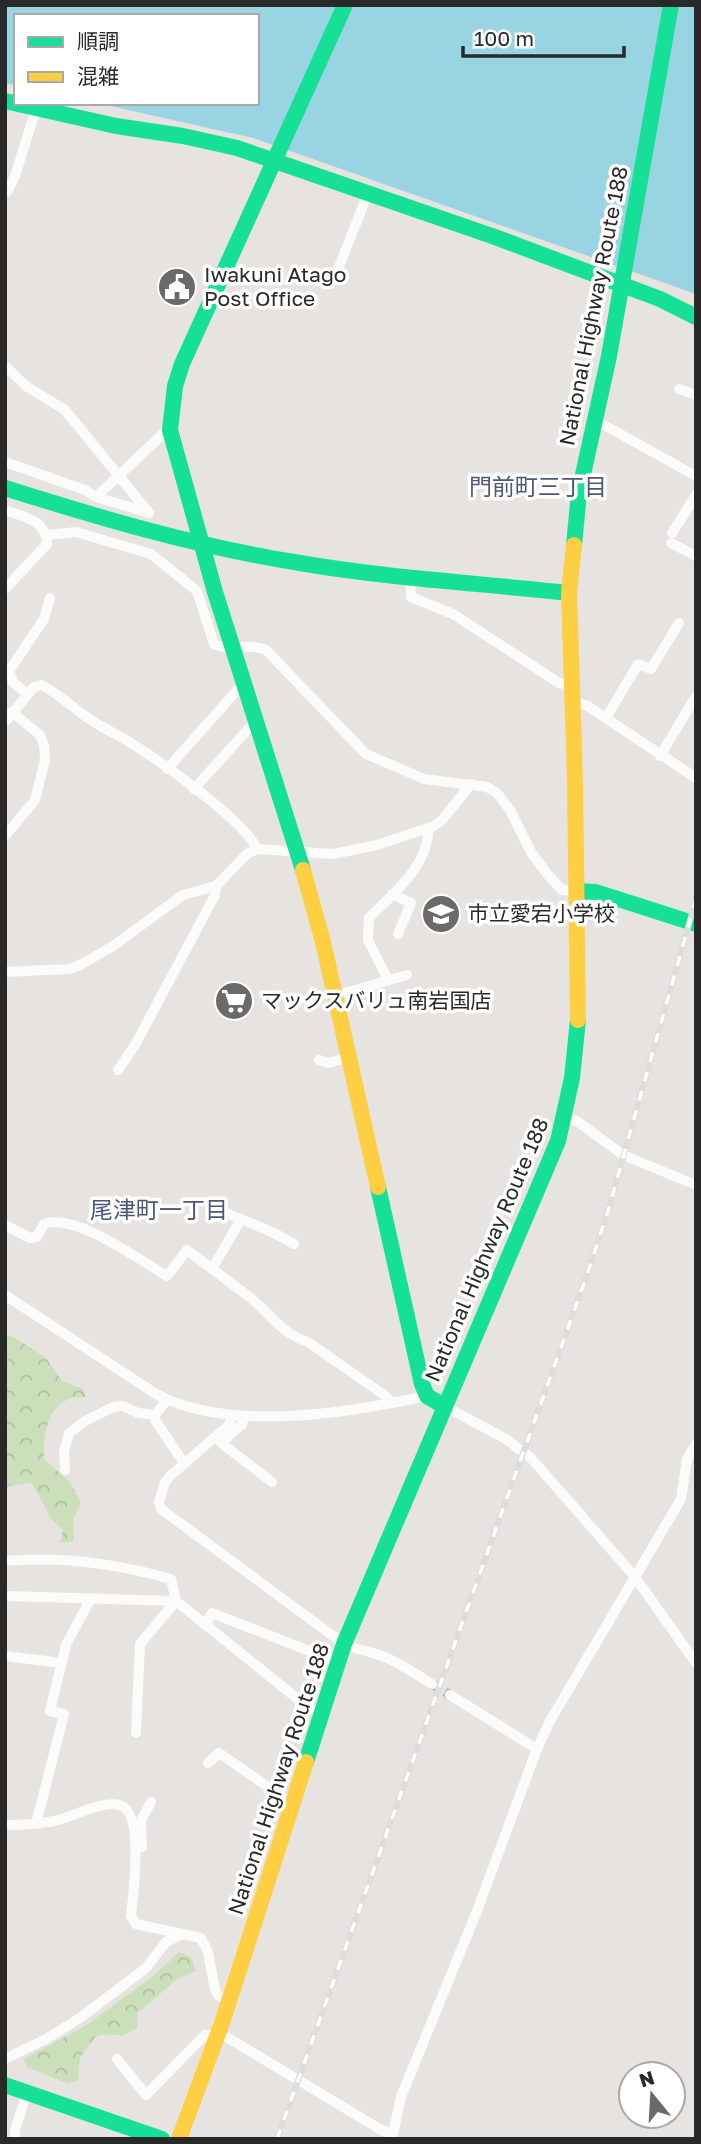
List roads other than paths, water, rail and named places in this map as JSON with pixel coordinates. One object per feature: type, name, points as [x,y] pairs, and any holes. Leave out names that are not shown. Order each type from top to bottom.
[{"type":"main road","points":[[345,5],[182,364],[175,386],[170,430],[215,592],[298,852],[323,942],[347,1058],[427,1396],[444,1406]]},
{"type":"main road","name":"National Highway Route 188","points":[[179,2139],[229,2002],[344,1644],[565,1119],[578,1049],[577,794],[569,593],[579,493],[622,280],[671,5]]},
{"type":"main road","points":[[20,105],[116,126],[183,136],[277,158],[368,193],[622,280],[696,317]]},
{"type":"main road","points":[[5,488],[87,515],[260,556],[410,578],[569,593]]},
{"type":"main road","points":[[577,891],[596,892],[696,924]]},
{"type":"main road","points":[[5,2085],[162,2139]]},
{"type":"street","points":[[8,192],[36,109]]},
{"type":"street","points":[[337,272],[368,193]]},
{"type":"street","points":[[5,366],[26,386],[65,410],[149,513],[96,497],[85,490],[5,462]]},
{"type":"street","points":[[679,389],[696,395]]},
{"type":"street","points":[[595,420],[696,476]]},
{"type":"street","points":[[96,497],[170,430]]},
{"type":"street","points":[[696,495],[672,538],[696,556]]},
{"type":"street","points":[[5,510],[35,520],[47,535],[47,544],[42,552],[5,589]]},
{"type":"street","points":[[47,535],[76,533],[151,554],[197,591],[215,644],[222,648],[256,645],[266,650],[366,754],[424,779],[487,787],[497,793],[510,810],[531,852],[548,875],[562,890],[577,891]]},
{"type":"street","points":[[410,578],[411,597],[453,614],[559,683],[586,705],[696,778]]},
{"type":"street","points":[[27,694],[13,682],[9,671],[44,618],[50,598]]},
{"type":"street","points":[[606,718],[638,664],[651,669],[679,623]]},
{"type":"street","points":[[167,769],[245,684]]},
{"type":"street","points":[[5,722],[34,687],[41,685],[52,690],[93,722],[131,743],[194,789],[238,824],[253,840],[257,849]]},
{"type":"street","points":[[660,755],[696,696]]},
{"type":"street","points":[[5,835],[35,800],[46,760],[40,735],[12,712]]},
{"type":"street","points":[[194,789],[250,727],[258,724]]},
{"type":"street","points":[[5,972],[80,965],[113,946],[183,895],[216,886],[247,855],[257,849],[333,854],[356,851],[428,829],[442,820],[471,784]]},
{"type":"street","points":[[388,980],[368,940],[369,918],[418,865],[425,851],[428,829]]},
{"type":"street","points":[[118,1070],[135,1045],[215,895],[216,886]]},
{"type":"street","points":[[392,894],[411,903],[398,934]]},
{"type":"street","points":[[334,996],[407,975]]},
{"type":"street","points":[[319,1060],[328,1063],[347,1058]]},
{"type":"street","points":[[565,1119],[577,1121],[623,1155],[696,1185]]},
{"type":"street","points":[[219,1210],[294,1244]]},
{"type":"street","points":[[212,1269],[241,1219]]},
{"type":"street","points":[[5,1225],[30,1238],[37,1237],[44,1224],[50,1222],[87,1229],[167,1276],[187,1250],[252,1299],[262,1308],[264,1314],[295,1338],[308,1342],[387,1397],[391,1404]]},
{"type":"street","points":[[5,1295],[167,1400],[221,1415],[354,1410],[427,1396]]},
{"type":"street","points":[[167,1400],[155,1415],[155,1420],[184,1463]]},
{"type":"street","points":[[65,1470],[64,1452],[69,1433],[85,1421],[113,1407],[123,1406],[138,1413],[155,1415]]},
{"type":"street","points":[[444,1406],[506,1439],[531,1458],[635,1577],[696,1663]]},
{"type":"street","points":[[232,1416],[229,1425],[165,1482],[159,1502],[161,1509],[344,1644],[359,1651],[380,1655],[432,1684]]},
{"type":"street","points":[[244,1416],[242,1424],[221,1444],[272,1482]]},
{"type":"street","points":[[117,2059],[145,2095],[205,2035],[218,2034],[393,2136],[401,2097],[477,1911],[537,1749],[550,1721],[681,1499],[687,1459],[696,1444]]},
{"type":"street","points":[[5,1561],[78,1562],[137,1569],[171,1578],[176,1601]]},
{"type":"street","points":[[5,1596],[176,1601],[309,1708],[321,1713]]},
{"type":"street","points":[[36,1824],[64,1714],[50,1711],[66,1645],[91,1598]]},
{"type":"street","points":[[136,1733],[141,1644],[176,1601]]},
{"type":"street","points":[[205,1625],[212,1613],[338,1662]]},
{"type":"street","points":[[5,1656],[62,1663]]},
{"type":"street","points":[[450,1695],[537,1749]]},
{"type":"street","points":[[208,1763],[219,1753],[293,1804]]},
{"type":"street","points":[[137,1855],[142,1850],[141,1820],[151,1801]]},
{"type":"street","points":[[5,1825],[36,1824],[58,1820],[89,1809],[122,1806],[131,1823],[137,1855],[131,1916],[136,1924],[201,1938],[208,1952],[215,1990],[218,1996],[229,2002]]},
{"type":"street","points":[[5,2059],[46,2039],[80,2018],[146,1968],[166,1942],[182,1934]]},
{"type":"street","points":[[15,2139],[15,2130],[27,2092]]},
{"type":"water","points":[[5,5],[696,5],[696,294],[253,138],[106,105],[259,105],[259,14],[14,14],[14,85],[5,83]]},
{"type":"tunnel","points":[[432,1684],[450,1695]]},
{"type":"railway","points":[[277,2139],[587,1275],[608,1211],[696,899]]},
{"type":"place","name":"Iwakuni Atago Post Office","points":[[177,287]]},
{"type":"place","name":"市立愛宕小学校","points":[[441,914]]},
{"type":"place","name":"マックスバリュ南岩国店","points":[[234,1001]]},
{"type":"district","name":"門前町三丁目","points":[[538,487]]},
{"type":"district","name":"尾津町一丁目","points":[[159,1210]]}]
